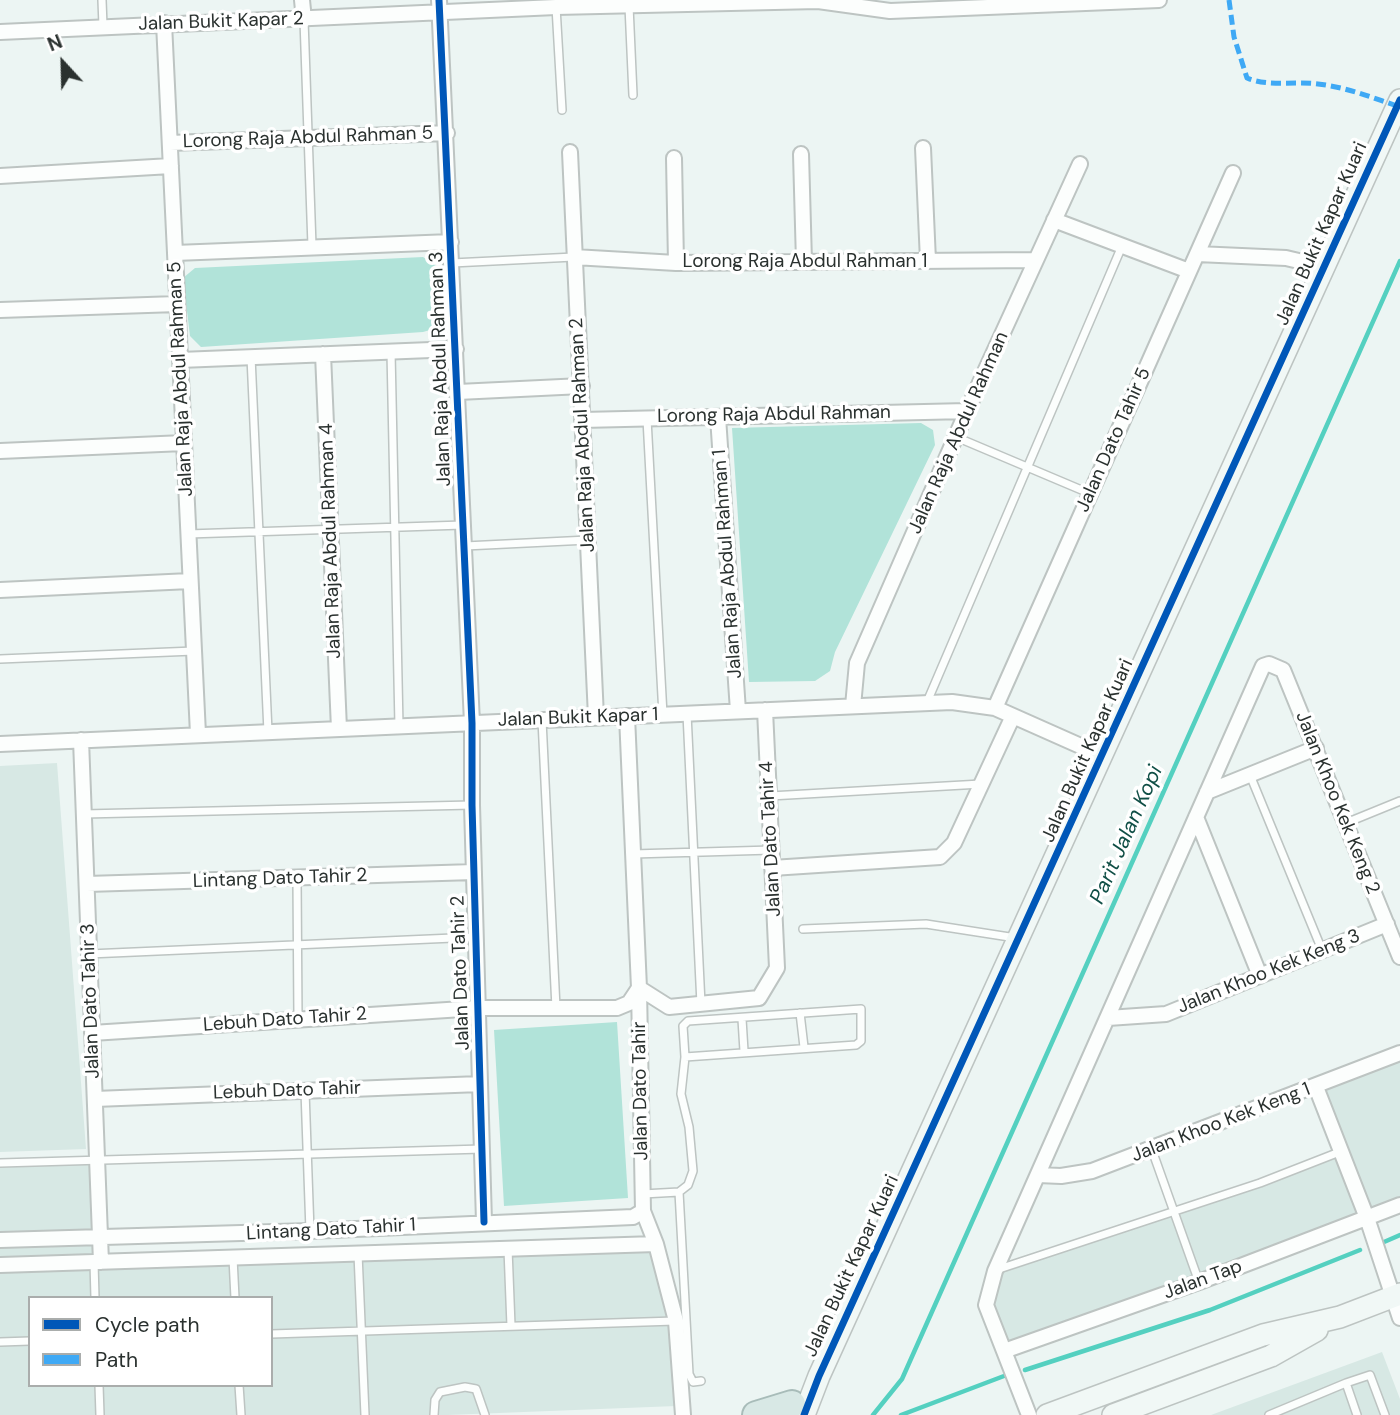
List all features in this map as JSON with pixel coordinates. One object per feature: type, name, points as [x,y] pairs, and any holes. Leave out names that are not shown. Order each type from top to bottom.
[{"type":"highway","points":[[756,1415],[793,1411]]},
{"type":"street","points":[[303,0],[304,20]]},
{"type":"street","name":"Jalan Bukit Kapar 2","points":[[0,32],[164,23],[304,20],[441,6],[556,7],[818,1],[890,12],[1159,0]]},
{"type":"street","name":"Jalan Raja Abdul Rahman 3","points":[[441,6],[472,723]]},
{"type":"street","name":"Jalan Raja Abdul Rahman 5","points":[[164,23],[198,734]]},
{"type":"street","name":"Jalan Bukit Kapar Kuari","points":[[793,1411],[819,1376],[1400,100]]},
{"type":"street","name":"Lorong Raja Abdul Rahman 5","points":[[170,143],[447,133]]},
{"type":"street","points":[[923,148],[928,261]]},
{"type":"street","name":"Jalan Raja Abdul Rahman 2","points":[[570,152],[596,718]]},
{"type":"street","points":[[802,154],[804,262]]},
{"type":"street","points":[[674,158],[676,263]]},
{"type":"street","name":"Jalan Raja Abdul Rahman","points":[[853,706],[858,663],[967,411],[1080,164]]},
{"type":"street","points":[[0,176],[171,166]]},
{"type":"street","name":"Jalan Dato Tahir 5","points":[[995,708],[1233,173]]},
{"type":"street","points":[[1054,220],[1189,271]]},
{"type":"street","points":[[175,253],[452,242]]},
{"type":"street","points":[[1197,254],[1286,258],[1324,267]]},
{"type":"street","name":"Lorong Raja Abdul Rahman 1","points":[[574,257],[676,263],[1036,260]]},
{"type":"street","points":[[0,310],[177,304]]},
{"type":"street","points":[[180,360],[456,349]]},
{"type":"street","name":"Jalan Raja Abdul Rahman 4","points":[[323,354],[339,729]]},
{"type":"street","points":[[458,392],[582,386]]},
{"type":"street","name":"Lorong Raja Abdul Rahman","points":[[582,420],[967,411]]},
{"type":"street","name":"Jalan Raja Abdul Rahman 1","points":[[718,417],[738,711]]},
{"type":"street","points":[[0,451],[184,443]]},
{"type":"street","points":[[0,590],[190,581]]},
{"type":"street","name":"Jalan Khoo Kek Keng 2","points":[[1208,792],[1263,666],[1269,664],[1283,670],[1400,957]]},
{"type":"street","name":"Jalan Bukit Kapar 1","points":[[0,744],[952,702],[995,708],[1103,756]]},
{"type":"street","name":"Jalan Dato Tahir 4","points":[[701,1004],[760,998],[777,968],[765,710]]},
{"type":"street","name":"Jalan Dato Tahir","points":[[627,716],[639,988],[643,1194]]},
{"type":"street","points":[[772,868],[940,857],[954,843],[1013,716]]},
{"type":"street","name":"Jalan Dato Tahir 2","points":[[472,723],[484,1222]]},
{"type":"street","name":"Jalan Dato Tahir 3","points":[[82,740],[100,1239],[97,1262]]},
{"type":"street","points":[[1029,1415],[986,1305],[995,1271],[1208,792],[1316,748]]},
{"type":"street","points":[[1196,817],[1260,976]]},
{"type":"street","name":"Lintang Dato Tahir 2","points":[[87,884],[474,872]]},
{"type":"street","name":"Jalan Khoo Kek Keng 3","points":[[1108,1018],[1166,1014],[1387,924]]},
{"type":"street","points":[[639,988],[669,1007],[701,1004]]},
{"type":"street","name":"Lebuh Dato Tahir 2","points":[[92,1033],[478,1008],[617,1008],[629,1003],[639,988]]},
{"type":"street","name":"Jalan Khoo Kek Keng 1","points":[[1038,1175],[1061,1176],[1093,1171],[1400,1053]]},
{"type":"street","name":"Lebuh Dato Tahir","points":[[95,1099],[480,1084]]},
{"type":"street","points":[[1316,1087],[1372,1237],[1397,1295],[1400,1318]]},
{"type":"street","points":[[643,1194],[643,1211],[656,1244],[676,1321],[683,1415]]},
{"type":"street","name":"Jalan Tap","points":[[1004,1350],[1199,1282],[1400,1205]]},
{"type":"street","name":"Lintang Dato Tahir 1","points":[[0,1240],[100,1239],[633,1217],[643,1211]]},
{"type":"street","points":[[0,1265],[656,1244]]},
{"type":"street","points":[[1047,1415],[1263,1335],[1340,1317],[1397,1295]]},
{"type":"street","points":[[1113,1415],[1271,1356],[1340,1317]]},
{"type":"lane","points":[[102,0],[103,26]]},
{"type":"lane","points":[[629,6],[633,95]]},
{"type":"lane","points":[[556,7],[562,110]]},
{"type":"lane","points":[[304,20],[312,246]]},
{"type":"lane","points":[[926,703],[1122,246]]},
{"type":"lane","points":[[452,262],[574,257]]},
{"type":"lane","points":[[391,351],[399,726]]},
{"type":"lane","points":[[251,356],[268,732]]},
{"type":"lane","points":[[647,418],[663,715]]},
{"type":"lane","points":[[956,437],[1091,494]]},
{"type":"lane","points":[[188,534],[464,525]]},
{"type":"lane","points":[[465,546],[588,540]]},
{"type":"lane","points":[[0,659],[194,651]]},
{"type":"lane","points":[[687,713],[701,1004]]},
{"type":"lane","points":[[541,720],[555,1007]]},
{"type":"lane","points":[[1250,774],[1322,950]]},
{"type":"lane","points":[[769,796],[982,784]]},
{"type":"lane","points":[[1346,823],[1400,801]]},
{"type":"lane","points":[[84,814],[472,805]]},
{"type":"lane","points":[[633,854],[772,850]]},
{"type":"lane","points":[[297,879],[299,1019]]},
{"type":"lane","points":[[803,929],[926,924],[1020,939]]},
{"type":"lane","points":[[89,954],[476,937]]},
{"type":"lane","points":[[643,1194],[679,1192],[688,1185],[693,1171],[689,1127],[681,1094],[685,1057],[683,1026],[688,1021],[861,1009],[863,1015],[861,1041],[856,1045],[685,1057]]},
{"type":"lane","points":[[800,1013],[804,1047]]},
{"type":"lane","points":[[742,1019],[744,1051]]},
{"type":"lane","points":[[305,1090],[310,1231]]},
{"type":"lane","points":[[0,1163],[482,1149]]},
{"type":"lane","points":[[1152,1150],[1199,1282]]},
{"type":"lane","points":[[995,1271],[1174,1212],[1342,1151]]},
{"type":"lane","points":[[679,1192],[689,1374],[693,1382],[701,1381]]},
{"type":"lane","points":[[508,1249],[511,1326]]},
{"type":"lane","points":[[358,1254],[365,1415]]},
{"type":"lane","points":[[233,1258],[235,1296]]},
{"type":"lane","points":[[95,1296],[97,1262]]},
{"type":"lane","points":[[273,1334],[676,1321]]},
{"type":"lane","points":[[0,1342],[28,1341]]},
{"type":"lane","points":[[1269,1415],[1370,1375],[1385,1415]]},
{"type":"lane","points":[[1346,1383],[1357,1415]]},
{"type":"lane","points":[[99,1387],[100,1415]]},
{"type":"lane","points":[[239,1387],[241,1415]]},
{"type":"lane","points":[[433,1415],[435,1400],[440,1392],[465,1387],[476,1389],[485,1415]]},
{"type":"shaded area","points":[[57,763],[86,1149],[0,1152],[0,766]]},
{"type":"shaded area","points":[[1400,1059],[1400,1198],[1188,1280],[1008,1343],[991,1304],[1000,1273],[1257,1187],[1347,1152],[1323,1091]]},
{"type":"shaded area","points":[[90,1163],[97,1268],[652,1249],[672,1326],[676,1406],[448,1415],[0,1415],[0,1167]]},
{"type":"shaded area","points":[[1382,1352],[1400,1399],[1400,1415],[1211,1415]]},
{"type":"green space","points":[[423,257],[436,266],[437,328],[423,332],[201,347],[190,336],[183,278],[195,268]]},
{"type":"green space","points":[[921,423],[933,430],[935,445],[835,652],[830,671],[815,681],[749,682],[732,428]]},
{"type":"green space","points":[[617,1022],[628,1198],[504,1206],[494,1030]]},
{"type":"waterway","name":"Parit Jalan Kopi","points":[[873,1415],[902,1379],[1400,261]]},
{"type":"waterway","points":[[1384,1242],[1400,1235]]},
{"type":"waterway","points":[[1025,1370],[1210,1310],[1360,1250]]},
{"type":"waterway","points":[[901,1415],[1004,1376]]},
{"type":"marked path","points":[[1229,0],[1234,37],[1247,78],[1264,82],[1328,85],[1397,106]]},
{"type":"cycle path","points":[[439,0],[472,723],[484,1222]]},
{"type":"cycle path","points":[[804,1415],[819,1376],[1400,100]]}]
